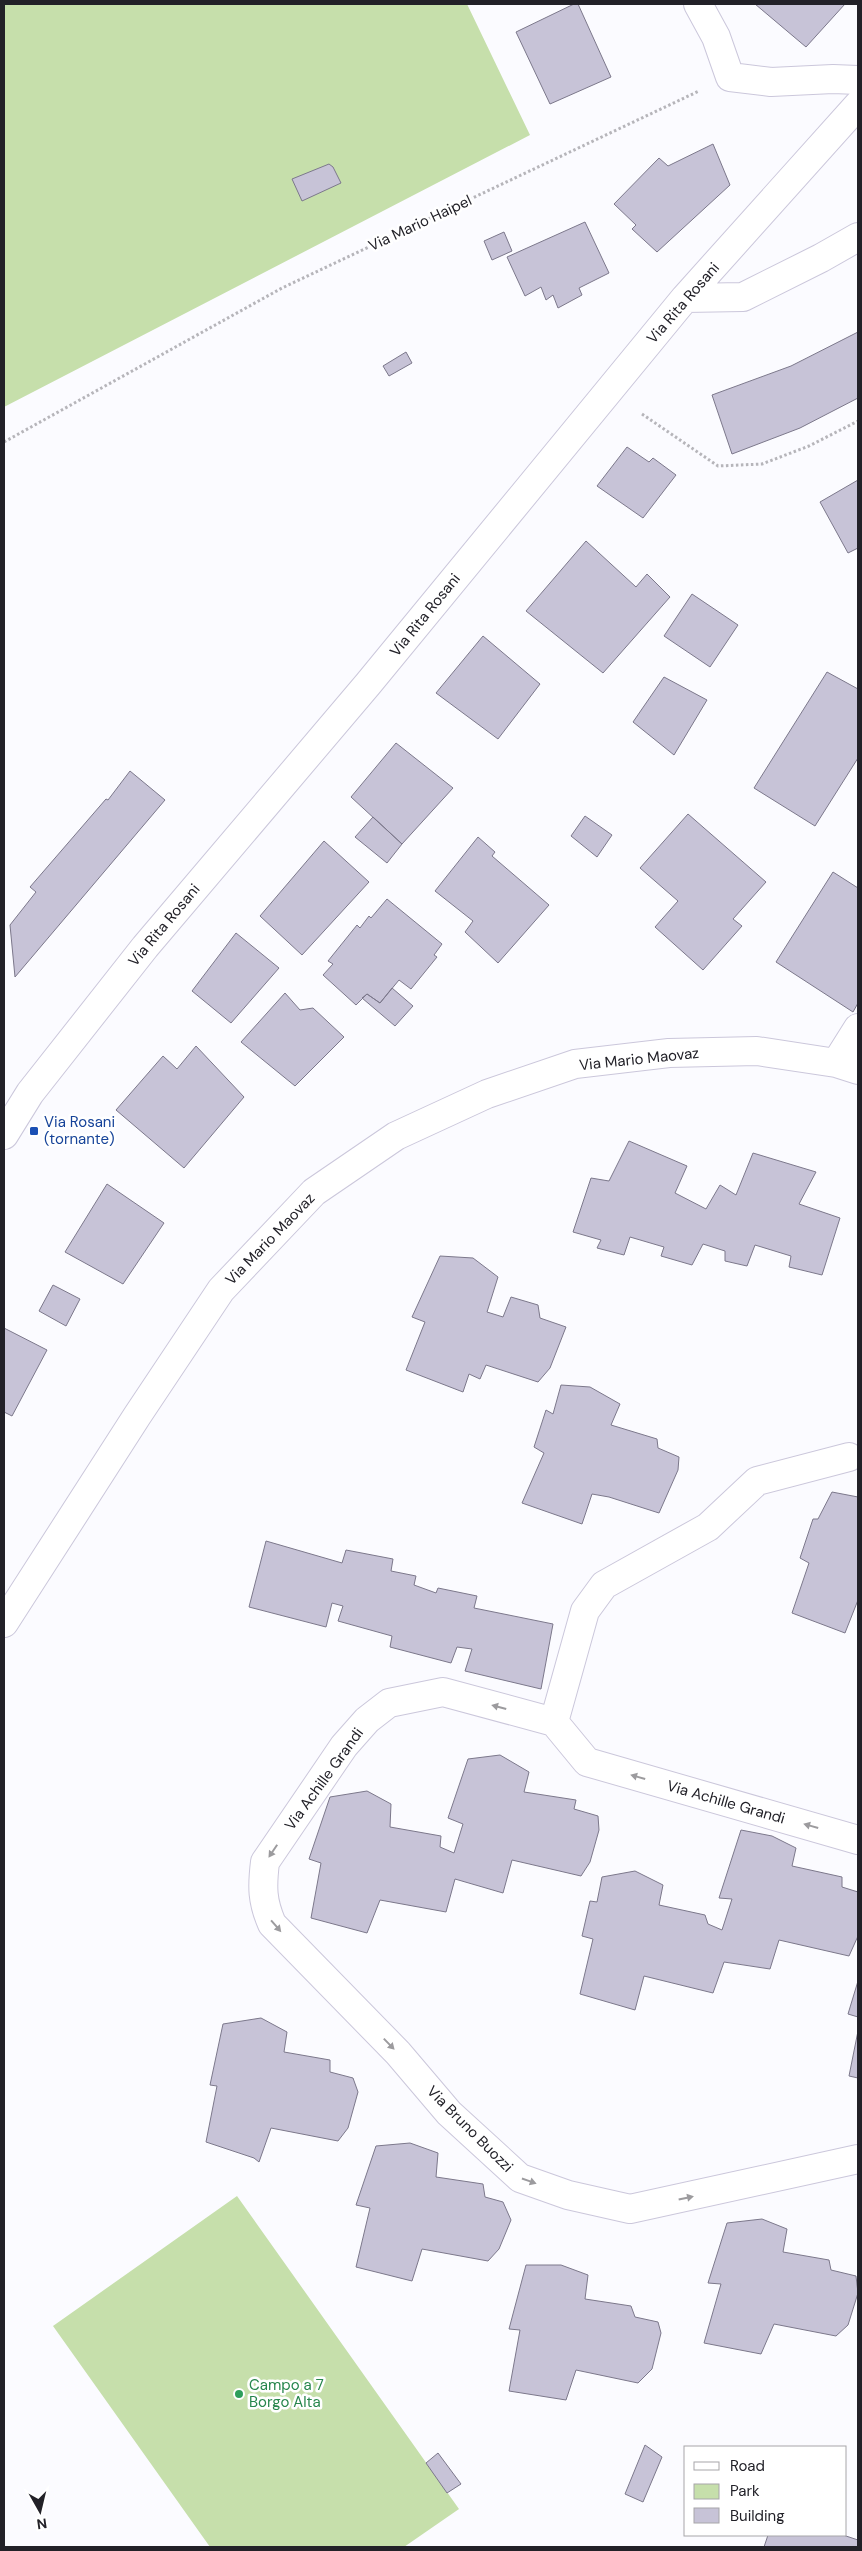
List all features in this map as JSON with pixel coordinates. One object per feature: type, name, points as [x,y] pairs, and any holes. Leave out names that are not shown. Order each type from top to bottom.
[{"type":"street","points":[[698,4],[716,37],[730,77],[771,82],[833,79],[858,80]]},
{"type":"street","name":"Via Rita Rosani","points":[[4,1135],[30,1093],[144,947],[331,728],[685,298],[858,105]]},
{"type":"street","points":[[685,298],[743,297],[821,258],[858,237]]},
{"type":"street","name":"Via Mario Maovaz","points":[[4,1623],[137,1416],[221,1290],[314,1192],[396,1136],[487,1094],[576,1064],[669,1053],[758,1051],[847,1067],[858,1028]]},
{"type":"street","points":[[554,1722],[585,1611],[604,1585],[708,1527],[757,1481],[850,1457]]},
{"type":"street","name":"Via Achille Grandi","points":[[262,1882],[265,1862],[344,1746],[367,1720],[389,1703],[443,1692],[554,1722],[587,1762],[858,1840]]},
{"type":"street","name":"Via Bruno Buozzi","points":[[262,1882],[264,1904],[272,1924],[398,2053],[449,2112],[520,2178],[568,2195],[630,2209],[858,2159]]},
{"type":"path","name":"Via Mario Haipel","points":[[4,442],[282,288],[730,77]]},
{"type":"path","points":[[642,414],[718,466],[762,464],[809,446],[858,421]]},
{"type":"green space","points":[[4,4],[467,4],[530,135],[4,407]]},
{"type":"green space","name":"Campo a 7 Borgo Alta","points":[[237,2196],[459,2509],[404,2547],[210,2547],[53,2326]]},
{"type":"building","points":[[574,4],[578,4],[611,77],[550,104],[516,32]]},
{"type":"building","points":[[755,4],[845,4],[806,47]]},
{"type":"building","points":[[713,144],[730,185],[657,252],[632,229],[636,225],[614,204],[659,158],[668,166]]},
{"type":"building","points":[[329,164],[333,167],[341,183],[302,201],[292,179]]},
{"type":"building","points":[[585,222],[609,273],[579,288],[582,295],[558,308],[553,295],[546,300],[541,287],[525,296],[507,257]]},
{"type":"building","points":[[504,232],[512,251],[492,260],[484,241]]},
{"type":"building","points":[[858,332],[858,398],[800,428],[732,454],[712,395],[791,366]]},
{"type":"building","points":[[406,352],[412,363],[389,376],[383,366]]},
{"type":"building","points":[[627,447],[649,462],[653,458],[676,475],[643,518],[597,486]]},
{"type":"building","points":[[858,480],[858,548],[848,553],[820,502]]},
{"type":"building","points":[[586,541],[636,587],[647,574],[670,597],[603,673],[526,611]]},
{"type":"building","points":[[692,594],[738,625],[710,667],[664,636]]},
{"type":"building","points":[[483,636],[540,684],[498,739],[436,693]]},
{"type":"building","points":[[827,672],[858,689],[858,758],[815,826],[754,788]]},
{"type":"building","points":[[664,677],[707,700],[674,755],[633,722]]},
{"type":"building","points":[[396,743],[453,788],[402,844],[351,797]]},
{"type":"building","points":[[130,771],[165,800],[15,977],[10,925],[36,892],[30,887],[106,799],[108,800]]},
{"type":"building","points":[[688,814],[766,882],[733,919],[742,926],[703,970],[655,927],[678,901],[640,868]]},
{"type":"building","points":[[585,816],[612,835],[597,857],[571,836]]},
{"type":"building","points":[[373,817],[402,844],[387,863],[355,837]]},
{"type":"building","points":[[478,837],[495,852],[492,856],[549,905],[498,963],[465,932],[473,921],[435,891]]},
{"type":"building","points":[[324,841],[369,882],[302,955],[260,916]]},
{"type":"building","points":[[833,872],[858,888],[858,1003],[853,1012],[776,962]]},
{"type":"building","points":[[387,899],[442,944],[434,955],[437,957],[411,989],[399,980],[380,1003],[367,994],[356,1005],[323,975],[333,964],[328,961],[357,925],[360,928],[369,916],[371,918]]},
{"type":"building","points":[[236,933],[279,968],[231,1023],[192,991]]},
{"type":"building","points":[[392,988],[413,1006],[395,1026],[362,998],[367,994],[380,1003]]},
{"type":"building","points":[[285,993],[300,1010],[313,1008],[344,1037],[295,1086],[241,1042]]},
{"type":"building","points":[[196,1046],[244,1097],[184,1168],[116,1110],[163,1056],[177,1069]]},
{"type":"building","points":[[629,1141],[687,1166],[675,1193],[706,1209],[720,1185],[736,1195],[753,1153],[816,1172],[799,1204],[840,1218],[822,1275],[789,1267],[791,1256],[755,1245],[747,1266],[725,1261],[725,1251],[703,1244],[692,1265],[661,1256],[664,1247],[630,1237],[624,1255],[597,1248],[601,1240],[573,1232],[591,1178],[609,1181]]},
{"type":"building","points":[[107,1184],[164,1223],[123,1284],[65,1252]]},
{"type":"building","points":[[440,1256],[473,1258],[498,1277],[487,1312],[503,1317],[511,1297],[538,1305],[540,1318],[566,1327],[550,1368],[538,1382],[486,1365],[480,1379],[469,1374],[463,1392],[406,1370],[425,1322],[412,1317]]},
{"type":"building","points":[[53,1285],[80,1299],[66,1326],[39,1311]]},
{"type":"building","points":[[4,1328],[47,1350],[12,1416],[4,1412]]},
{"type":"building","points":[[561,1385],[590,1387],[620,1404],[611,1425],[657,1439],[658,1448],[679,1457],[678,1470],[659,1513],[609,1497],[592,1494],[582,1524],[522,1503],[544,1453],[534,1447],[546,1410],[553,1414]]},
{"type":"building","points":[[832,1492],[858,1497],[858,1600],[845,1633],[792,1613],[809,1563],[800,1558],[813,1519],[818,1519]]},
{"type":"building","points":[[266,1541],[342,1563],[346,1550],[393,1559],[391,1571],[416,1576],[414,1585],[436,1593],[438,1588],[477,1596],[474,1608],[553,1624],[541,1689],[465,1671],[472,1649],[457,1647],[451,1663],[390,1647],[392,1636],[338,1621],[343,1606],[332,1603],[326,1627],[249,1607]]},
{"type":"building","points":[[500,1755],[529,1772],[524,1792],[576,1800],[574,1809],[598,1816],[599,1830],[590,1862],[581,1876],[512,1860],[503,1893],[455,1879],[446,1912],[380,1900],[367,1933],[311,1918],[321,1863],[309,1859],[330,1797],[367,1791],[391,1804],[390,1827],[441,1836],[440,1847],[454,1853],[463,1824],[448,1818],[468,1759]]},
{"type":"building","points":[[741,1830],[772,1836],[796,1848],[792,1866],[842,1877],[842,1887],[858,1892],[858,1936],[849,1956],[779,1940],[770,1969],[724,1962],[713,1993],[644,1976],[635,2010],[580,1994],[593,1939],[582,1936],[590,1901],[597,1902],[602,1877],[635,1871],[663,1885],[659,1905],[705,1915],[708,1924],[722,1930],[732,1899],[719,1898]]},
{"type":"building","points":[[858,1981],[858,2017],[848,2014]]},
{"type":"building","points":[[261,2018],[287,2032],[284,2052],[330,2060],[330,2072],[353,2078],[358,2092],[348,2128],[338,2141],[271,2128],[259,2162],[254,2158],[206,2142],[217,2086],[210,2085],[223,2024]]},
{"type":"building","points":[[858,2031],[858,2078],[849,2076]]},
{"type":"building","points":[[410,2143],[438,2153],[436,2177],[483,2184],[485,2197],[503,2202],[511,2220],[499,2249],[488,2261],[422,2249],[412,2281],[356,2267],[370,2208],[356,2205],[376,2146]]},
{"type":"building","points":[[762,2219],[787,2229],[783,2252],[829,2260],[831,2270],[856,2276],[858,2293],[848,2325],[836,2336],[774,2324],[761,2354],[704,2343],[721,2284],[708,2283],[727,2223]]},
{"type":"building","points":[[526,2265],[561,2265],[588,2275],[585,2299],[631,2306],[635,2317],[658,2322],[661,2333],[652,2369],[638,2383],[576,2370],[566,2400],[509,2391],[520,2330],[509,2329]]},
{"type":"building","points":[[645,2445],[662,2457],[643,2502],[625,2494]]},
{"type":"building","points":[[438,2453],[461,2484],[447,2493],[426,2463]]},
{"type":"building","points":[[768,2536],[846,2536],[858,2540],[858,2547],[764,2547]]},
{"type":"place","name":"Via Rosani (tornante)","points":[[34,1131]]},
{"type":"place","name":"Campo a 7 Borgo Alta","points":[[239,2394]]}]
